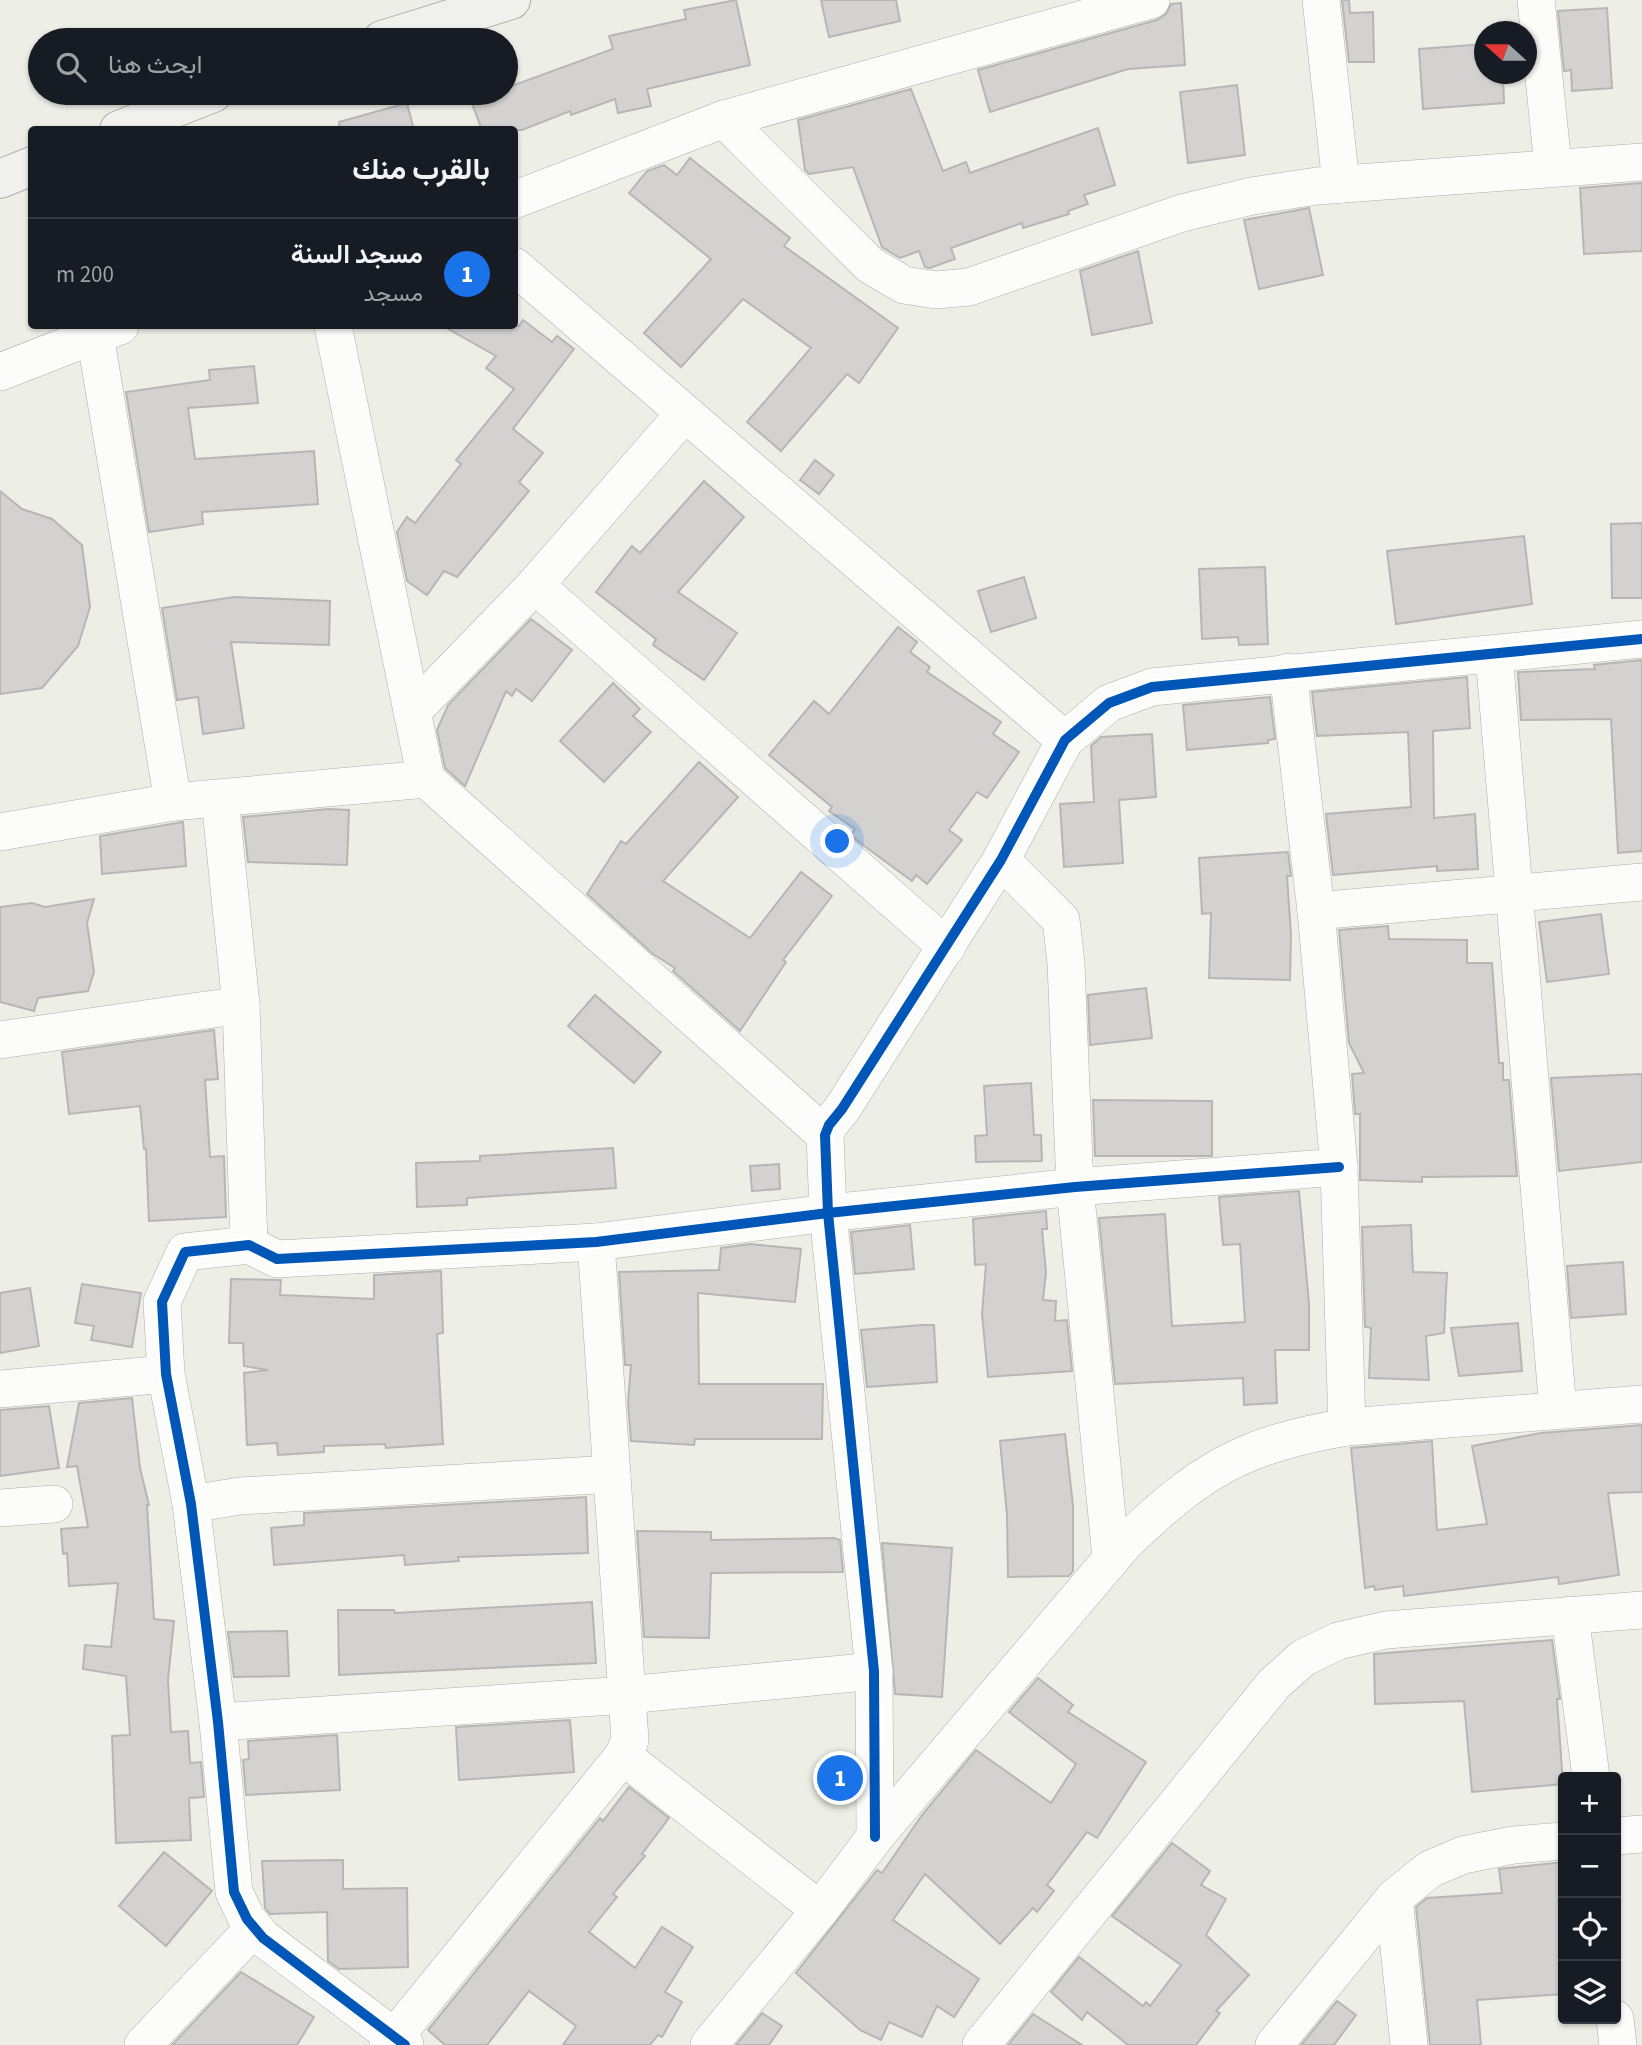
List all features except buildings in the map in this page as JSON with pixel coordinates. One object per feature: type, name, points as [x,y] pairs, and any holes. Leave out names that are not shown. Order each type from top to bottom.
[{"type":"main road","points":[[421,28],[511,0]]},
{"type":"main road","points":[[129,126],[183,105]]},
{"type":"main road","points":[[0,179],[28,168]]},
{"type":"street","points":[[518,198],[724,119],[1151,0]]},
{"type":"street","points":[[1321,0],[1341,184]]},
{"type":"street","points":[[1536,0],[1553,166]]},
{"type":"street","points":[[724,119],[870,265],[904,285],[936,290],[970,286],[1182,213],[1252,196],[1341,184],[1553,166],[1642,162]]},
{"type":"street","points":[[518,269],[1065,740]]},
{"type":"street","points":[[334,329],[426,779],[825,1135]]},
{"type":"street","points":[[0,372],[108,330],[173,802]]},
{"type":"street","points":[[412,712],[536,585],[684,414]]},
{"type":"street","points":[[536,585],[947,947]]},
{"type":"street","points":[[875,1837],[874,1671],[828,1213],[825,1135],[1001,860],[1065,740],[1109,704],[1152,687],[1642,639]]},
{"type":"street","points":[[1494,655],[1558,1410]]},
{"type":"street","points":[[1288,672],[1316,911],[1339,1167],[1347,1427]]},
{"type":"street","points":[[0,832],[173,802],[426,779]]},
{"type":"street","points":[[219,799],[241,1005],[249,1245]]},
{"type":"street","points":[[1001,860],[1061,920],[1066,963],[1076,1188],[1111,1558]]},
{"type":"street","points":[[1316,911],[1642,882]]},
{"type":"street","points":[[0,1040],[241,1005]]},
{"type":"street","points":[[596,1242],[630,1740],[623,1756],[396,2042],[262,1938],[234,1892],[218,1722],[191,1504],[166,1374],[162,1303],[185,1252],[249,1245],[277,1259],[596,1242],[828,1213],[1076,1188],[1339,1167]]},
{"type":"street","points":[[0,1390],[166,1374]]},
{"type":"street","points":[[709,2045],[820,1910],[875,1837],[1111,1558],[1168,1500],[1205,1473],[1245,1453],[1289,1439],[1347,1427],[1642,1404]]},
{"type":"street","points":[[191,1504],[240,1496],[612,1474]]},
{"type":"street","points":[[0,1508],[54,1504]]},
{"type":"street","points":[[981,2045],[1274,1685],[1303,1658],[1338,1641],[1386,1630],[1642,1609]]},
{"type":"street","points":[[1570,1615],[1590,1772]]},
{"type":"street","points":[[218,1722],[627,1695],[874,1671]]},
{"type":"street","points":[[623,1756],[820,1910]]},
{"type":"street","points":[[1621,1836],[1642,1834]]},
{"type":"street","points":[[1274,2045],[1394,1898],[1430,1869],[1463,1856],[1513,1845],[1558,1841]]},
{"type":"street","points":[[1394,1898],[1409,2045]]},
{"type":"street","points":[[143,2045],[254,1928]]},
{"type":"street","points":[[1616,2024],[1618,2045]]},
{"type":"cycle path","points":[[875,1837],[874,1671],[828,1213],[825,1135],[1001,860],[1065,740],[1109,703],[1152,687],[1642,639]]},
{"type":"cycle path","points":[[405,2045],[263,1938],[247,1919],[234,1892],[218,1722],[191,1504],[166,1374],[162,1302],[185,1252],[249,1245],[277,1259],[596,1242],[828,1213],[1075,1187],[1339,1167]]},
{"type":"place","name":"مسجد السنة","points":[[840,1778]]}]
